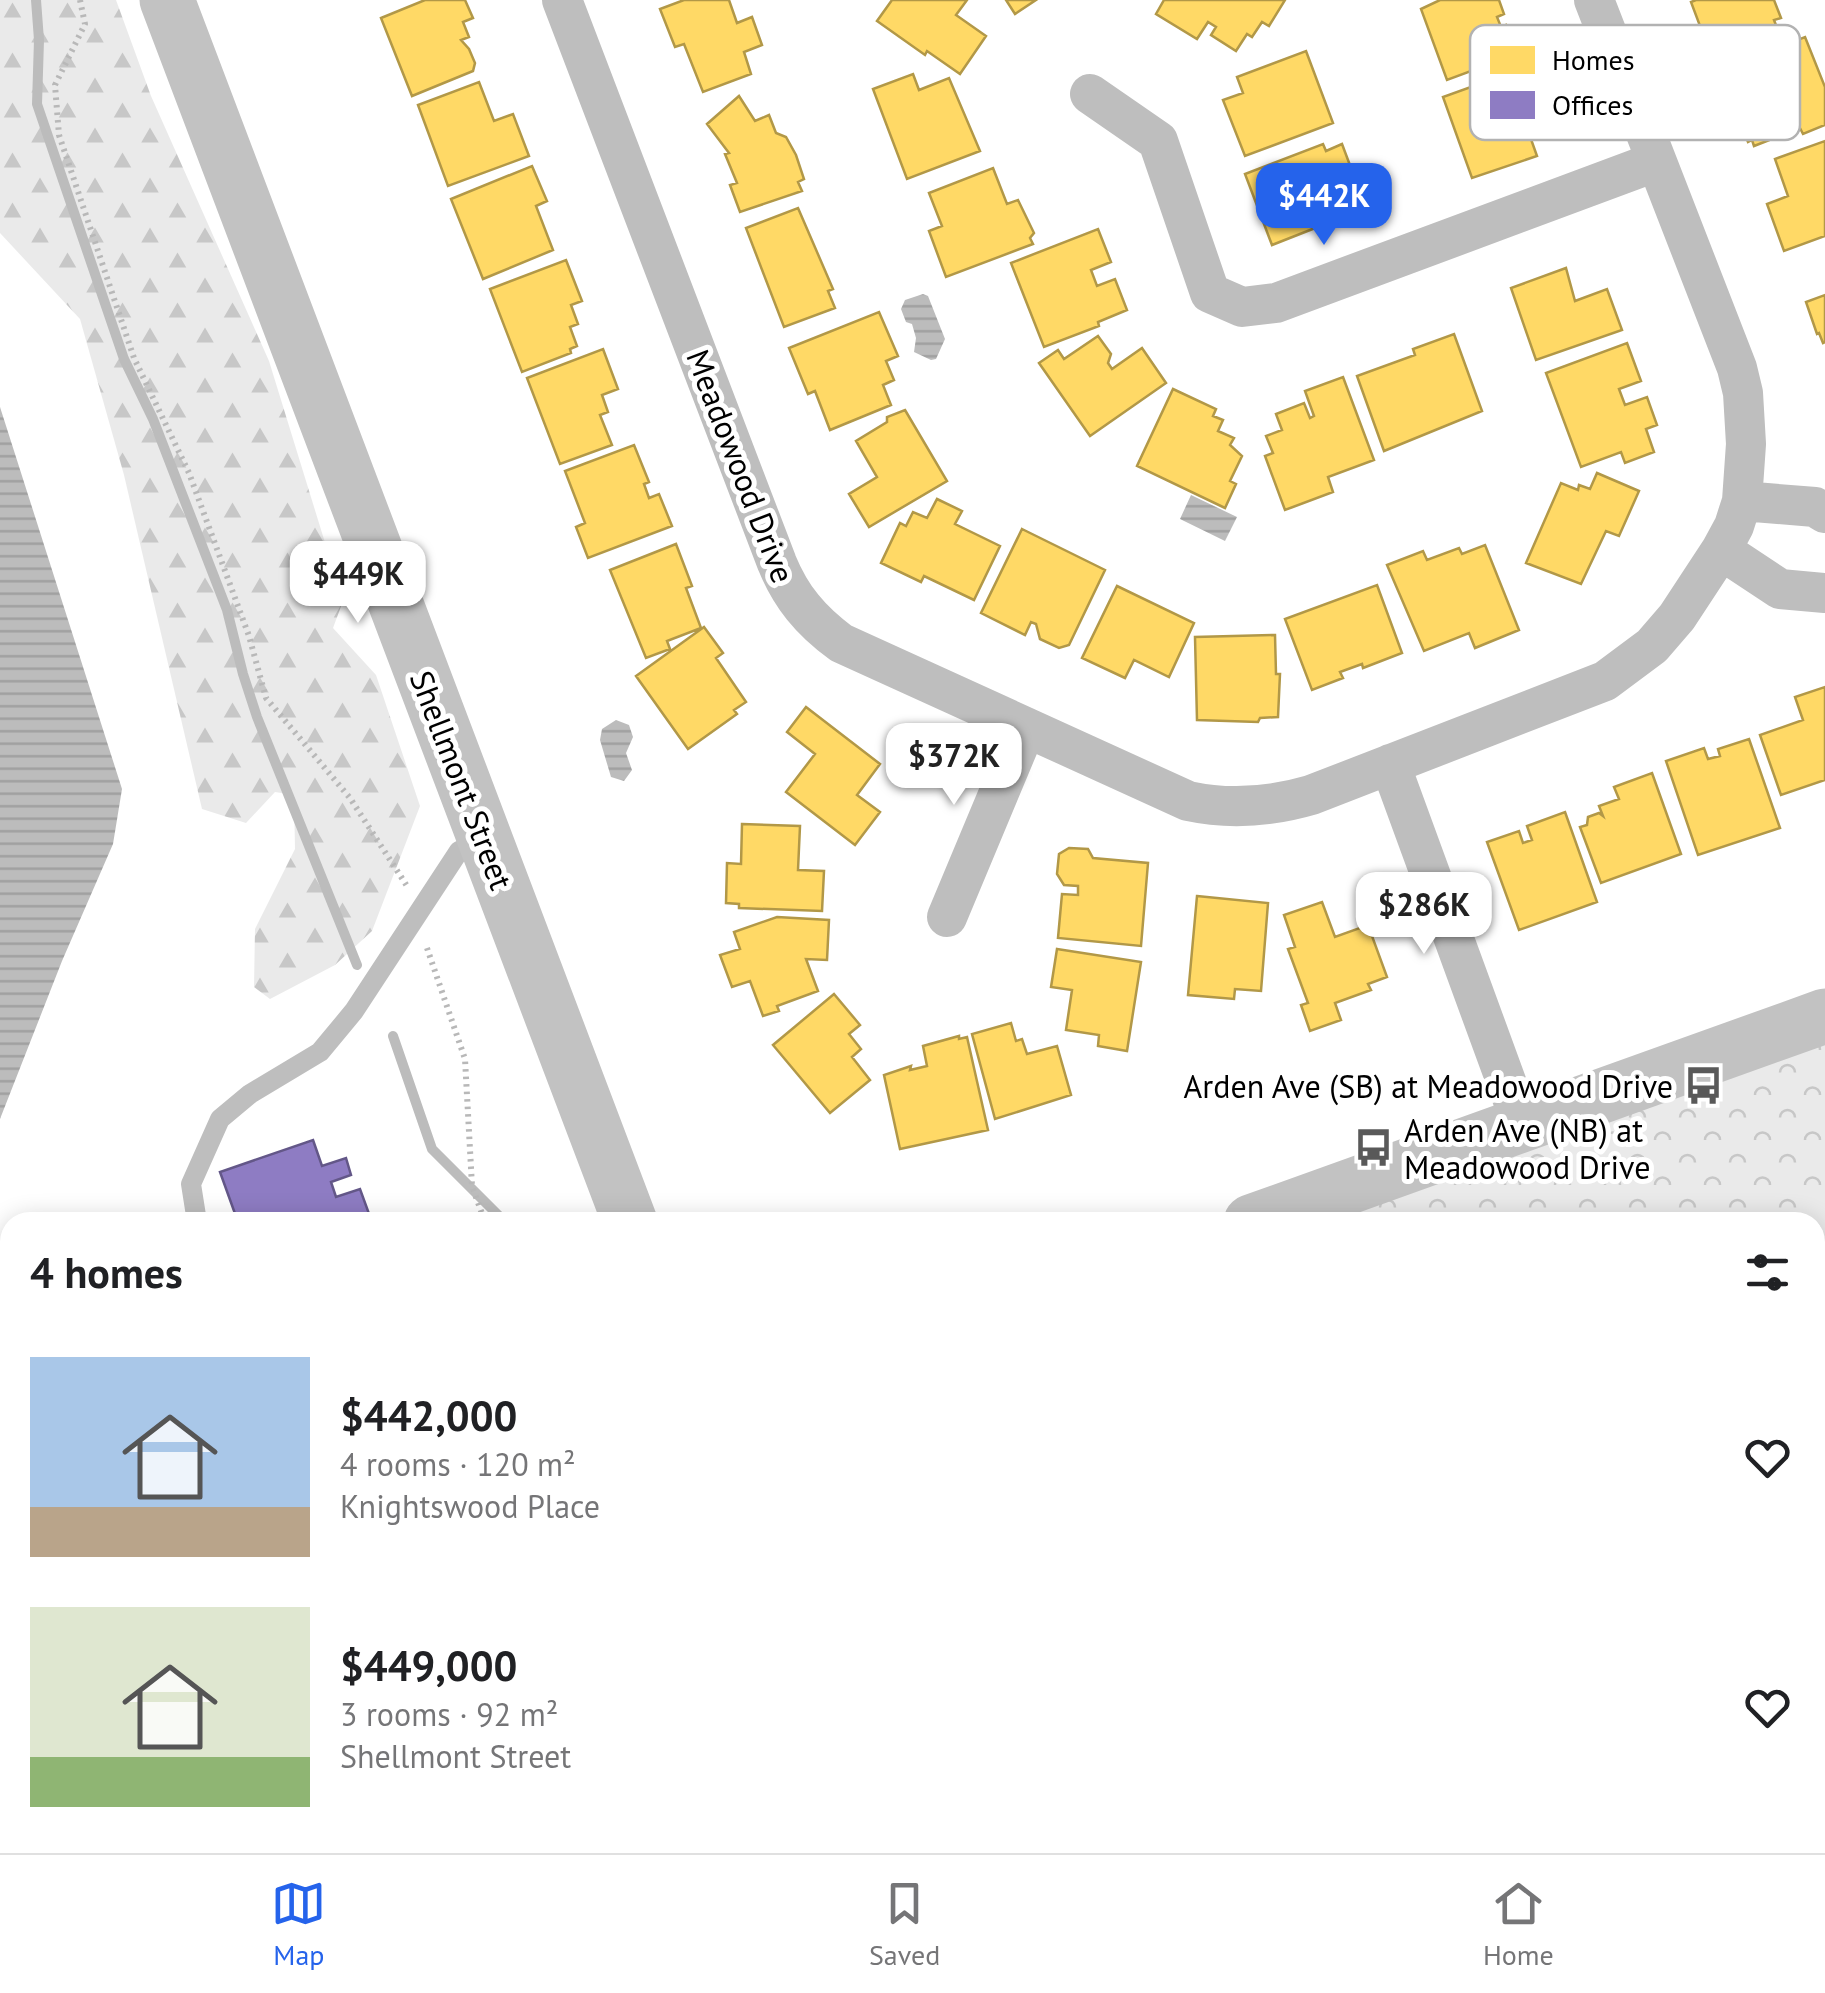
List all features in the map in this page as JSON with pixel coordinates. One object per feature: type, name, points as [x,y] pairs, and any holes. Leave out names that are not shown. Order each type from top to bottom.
[{"type":"street","name":"Shellmont Street","points":[[167,0],[626,1212]]},
{"type":"street","name":"Meadowood Drive","points":[[562,0],[788,588],[818,626],[840,642],[1188,801],[1228,808],[1290,801],[1605,681],[1652,646],[1677,617],[1721,550],[1742,501],[1746,444],[1740,380],[1647,140]]},
{"type":"street","name":"Meadowood Drive","points":[[1594,0],[1603,25]]},
{"type":"street","points":[[1090,94],[1158,141],[1210,293],[1242,307],[1276,304],[1655,162]]},
{"type":"street","points":[[1742,501],[1814,506],[1825,513]]},
{"type":"street","points":[[1721,550],[1780,589],[1825,593]]},
{"type":"street","points":[[947,917],[1026,728]]},
{"type":"street","points":[[1390,764],[1522,1125]]},
{"type":"street","points":[[1279,1212],[1825,1016]]},
{"type":"lane","points":[[196,1212],[191,1184],[220,1119],[250,1094],[320,1052],[354,1011],[459,851],[484,838]]},
{"type":"path","points":[[80,0],[85,24],[56,84],[59,134],[134,358],[189,473],[250,636],[266,698],[350,798],[410,891]]},
{"type":"path","points":[[425,942],[465,1060],[472,1186],[481,1212]]},
{"type":"green space","points":[[0,0],[116,0],[151,96],[269,361],[343,601],[333,628],[376,675],[420,806],[372,931],[335,965],[270,999],[254,987],[255,929],[295,849],[294,795],[275,792],[246,823],[202,809],[124,475],[80,319],[0,233]]},
{"type":"green space","points":[[1825,1035],[1825,1212],[1341,1212]]},
{"type":"shaded area","points":[[928,296],[945,339],[936,359],[931,360],[914,352],[912,324],[906,322],[901,309],[905,300]]},
{"type":"shaded area","points":[[0,407],[122,789],[113,844],[0,1119]]},
{"type":"shaded area","points":[[1191,495],[1237,517],[1225,541],[1180,519]]},
{"type":"shaded area","points":[[616,720],[629,725],[633,737],[626,753],[632,770],[624,781],[611,777],[600,740],[602,729]]},
{"type":"building: Homes","points":[[425,0],[465,0],[473,18],[463,22],[469,37],[461,40],[475,63],[473,71],[412,96],[381,18]]},
{"type":"building: Homes","points":[[684,0],[729,0],[737,23],[752,17],[762,45],[744,52],[751,74],[703,92],[684,44],[675,47],[660,9]]},
{"type":"building: Homes","points":[[892,0],[967,0],[956,15],[986,36],[960,74],[877,21]]},
{"type":"building: Homes","points":[[1006,0],[1036,0],[1015,14]]},
{"type":"building: Homes","points":[[1164,0],[1285,0],[1269,26],[1262,22],[1252,37],[1247,34],[1236,51],[1211,35],[1216,27],[1208,22],[1197,39],[1156,14]]},
{"type":"building: Homes","points":[[1440,0],[1499,0],[1504,14],[1497,17],[1500,25],[1470,25],[1470,71],[1447,80],[1421,9]]},
{"type":"building: Homes","points":[[1774,0],[1781,18],[1774,20],[1776,25],[1700,25],[1691,2]]},
{"type":"building: Homes","points":[[1805,37],[1825,87],[1825,125],[1803,134],[1800,128],[1800,39]]},
{"type":"building: Homes","points":[[1306,51],[1333,123],[1245,156],[1223,100],[1243,93],[1237,77]]},
{"type":"building: Homes","points":[[913,74],[919,90],[949,78],[980,151],[907,179],[873,89]]},
{"type":"building: Homes","points":[[479,82],[494,121],[513,114],[529,156],[448,186],[418,105]]},
{"type":"building: Homes","points":[[1470,87],[1470,140],[1531,140],[1537,156],[1472,178],[1443,97]]},
{"type":"building: Homes","points":[[739,96],[755,121],[769,115],[776,133],[786,137],[796,155],[804,179],[798,182],[802,191],[740,212],[730,185],[737,183],[725,154],[729,153],[707,124]]},
{"type":"building: Homes","points":[[1825,141],[1825,236],[1784,251],[1767,204],[1788,196],[1775,159]]},
{"type":"building: Homes","points":[[1323,144],[1326,151],[1342,144],[1366,208],[1272,245],[1245,174]]},
{"type":"building: Homes","points":[[532,166],[547,201],[536,206],[553,250],[483,279],[451,199]]},
{"type":"building: Homes","points":[[993,168],[1007,204],[1018,200],[1034,233],[1030,238],[1033,244],[946,277],[929,231],[942,226],[929,193]]},
{"type":"building: Homes","points":[[798,208],[833,289],[828,291],[835,308],[784,327],[746,228]]},
{"type":"building: Homes","points":[[1098,229],[1111,262],[1091,270],[1097,286],[1115,279],[1127,310],[1098,322],[1099,326],[1044,347],[1011,263]]},
{"type":"building: Homes","points":[[566,260],[582,301],[571,305],[578,324],[570,327],[577,346],[570,349],[571,353],[522,372],[490,289]]},
{"type":"building: Homes","points":[[1566,268],[1575,301],[1607,289],[1622,330],[1536,360],[1511,288]]},
{"type":"building: Homes","points":[[1825,295],[1825,342],[1823,343],[1806,302]]},
{"type":"building: Homes","points":[[879,312],[898,356],[886,361],[894,380],[883,385],[891,405],[830,430],[815,391],[808,394],[789,348]]},
{"type":"building: Homes","points":[[1454,334],[1482,411],[1384,451],[1357,376],[1415,355],[1413,349]]},
{"type":"building: Homes","points":[[1098,336],[1111,354],[1108,363],[1112,369],[1142,348],[1166,383],[1090,436],[1039,363],[1058,350],[1064,359]]},
{"type":"building: Homes","points":[[1627,343],[1641,381],[1619,389],[1625,405],[1647,397],[1657,425],[1646,429],[1654,452],[1625,463],[1621,452],[1581,467],[1546,373]]},
{"type":"building: Homes","points":[[603,349],[618,389],[602,395],[608,412],[600,415],[612,445],[560,464],[527,378]]},
{"type":"building: Homes","points":[[1343,377],[1374,460],[1328,477],[1333,492],[1285,510],[1265,456],[1273,453],[1266,436],[1282,430],[1276,414],[1304,403],[1310,418],[1314,416],[1305,391]]},
{"type":"building: Homes","points":[[1173,389],[1216,409],[1213,416],[1223,420],[1218,431],[1234,438],[1230,445],[1242,456],[1230,481],[1236,484],[1225,508],[1137,466]]},
{"type":"building: Homes","points":[[905,410],[947,481],[869,527],[849,494],[877,477],[856,441],[887,422],[887,417]]},
{"type":"building: Homes","points":[[634,445],[649,482],[644,484],[649,498],[659,494],[672,526],[588,558],[576,527],[585,523],[565,471]]},
{"type":"building: Homes","points":[[1597,473],[1639,491],[1619,536],[1606,531],[1581,584],[1526,563],[1561,483],[1578,490],[1579,485],[1590,489]]},
{"type":"building: Homes","points":[[937,499],[962,511],[955,524],[1000,546],[974,600],[924,576],[921,582],[881,563],[900,523],[906,526],[913,512],[927,518]]},
{"type":"building: Homes","points":[[1022,529],[1105,570],[1069,645],[1059,648],[1040,639],[1036,624],[1031,622],[1025,635],[981,613]]},
{"type":"building: Homes","points":[[676,544],[692,586],[686,588],[701,628],[667,641],[670,649],[646,658],[610,570]]},
{"type":"building: Homes","points":[[1485,545],[1519,630],[1475,648],[1469,633],[1424,651],[1387,565],[1423,551],[1427,560],[1459,548],[1462,554]]},
{"type":"building: Homes","points":[[1377,585],[1402,653],[1340,672],[1343,678],[1312,690],[1285,619]]},
{"type":"building: Homes","points":[[1117,586],[1194,623],[1169,677],[1134,660],[1125,678],[1082,658]]},
{"type":"building: Homes","points":[[704,627],[723,653],[716,658],[746,702],[734,710],[737,714],[688,749],[636,676]]},
{"type":"building: Homes","points":[[1275,635],[1276,674],[1280,674],[1278,717],[1260,718],[1258,722],[1197,720],[1195,637]]},
{"type":"building: Homes","points":[[1825,687],[1825,780],[1781,795],[1760,735],[1803,720],[1795,697]]},
{"type":"building: Homes","points":[[806,707],[880,764],[857,795],[880,812],[855,845],[786,792],[815,754],[787,732]]},
{"type":"building: Homes","points":[[1749,739],[1780,828],[1698,855],[1666,761],[1704,748],[1708,759],[1720,756],[1718,749]]},
{"type":"building: Homes","points":[[1652,773],[1681,854],[1601,883],[1580,827],[1587,825],[1588,817],[1599,813],[1603,816],[1599,806],[1619,799],[1614,787]]},
{"type":"building: Homes","points":[[1565,812],[1597,902],[1519,930],[1487,842],[1519,831],[1523,843],[1532,840],[1527,826]]},
{"type":"building: Homes","points":[[742,824],[800,826],[798,870],[824,871],[822,911],[739,908],[739,904],[726,903],[727,863],[741,864]]},
{"type":"building: Homes","points":[[1069,848],[1088,849],[1093,858],[1148,863],[1141,946],[1058,938],[1062,894],[1078,895],[1078,886],[1064,885],[1057,874],[1059,854]]},
{"type":"building: Homes","points":[[1197,896],[1268,903],[1261,991],[1235,989],[1234,999],[1188,995]]},
{"type":"building: Homes","points":[[1322,902],[1335,937],[1368,925],[1387,977],[1368,984],[1371,990],[1335,1003],[1341,1020],[1310,1031],[1301,1005],[1308,1003],[1288,949],[1295,947],[1284,915]]},
{"type":"building: Homes","points":[[777,917],[829,920],[827,960],[806,959],[818,991],[777,1006],[779,1011],[763,1016],[750,981],[732,987],[720,955],[740,949],[734,932]]},
{"type":"building: Homes","points":[[1057,949],[1141,962],[1127,1051],[1098,1046],[1099,1035],[1066,1030],[1072,990],[1051,987]]},
{"type":"building: Homes","points":[[834,994],[860,1025],[849,1034],[861,1049],[852,1057],[870,1080],[830,1113],[773,1045]]},
{"type":"building: Homes","points":[[1011,1023],[1016,1041],[1022,1039],[1027,1054],[1057,1046],[1071,1095],[995,1119],[972,1034]]},
{"type":"building: Homes","points":[[967,1037],[988,1130],[900,1149],[884,1075],[911,1066],[910,1070],[927,1066],[923,1046]]},
{"type":"building: Offices","points":[[313,1140],[322,1166],[346,1158],[351,1175],[331,1182],[336,1197],[360,1189],[368,1212],[234,1212],[220,1172]]},
{"type":"waterway","points":[[36,0],[37,104],[124,359],[153,419],[227,610],[257,717],[357,965]]},
{"type":"waterway","points":[[393,1036],[432,1149],[495,1212]]},
{"type":"place","name":"Arden Ave (SB) at Meadowood Drive","points":[[1703,1086]]},
{"type":"place","name":"Arden Ave (NB) at Meadowood Drive","points":[[1374,1148]]}]
